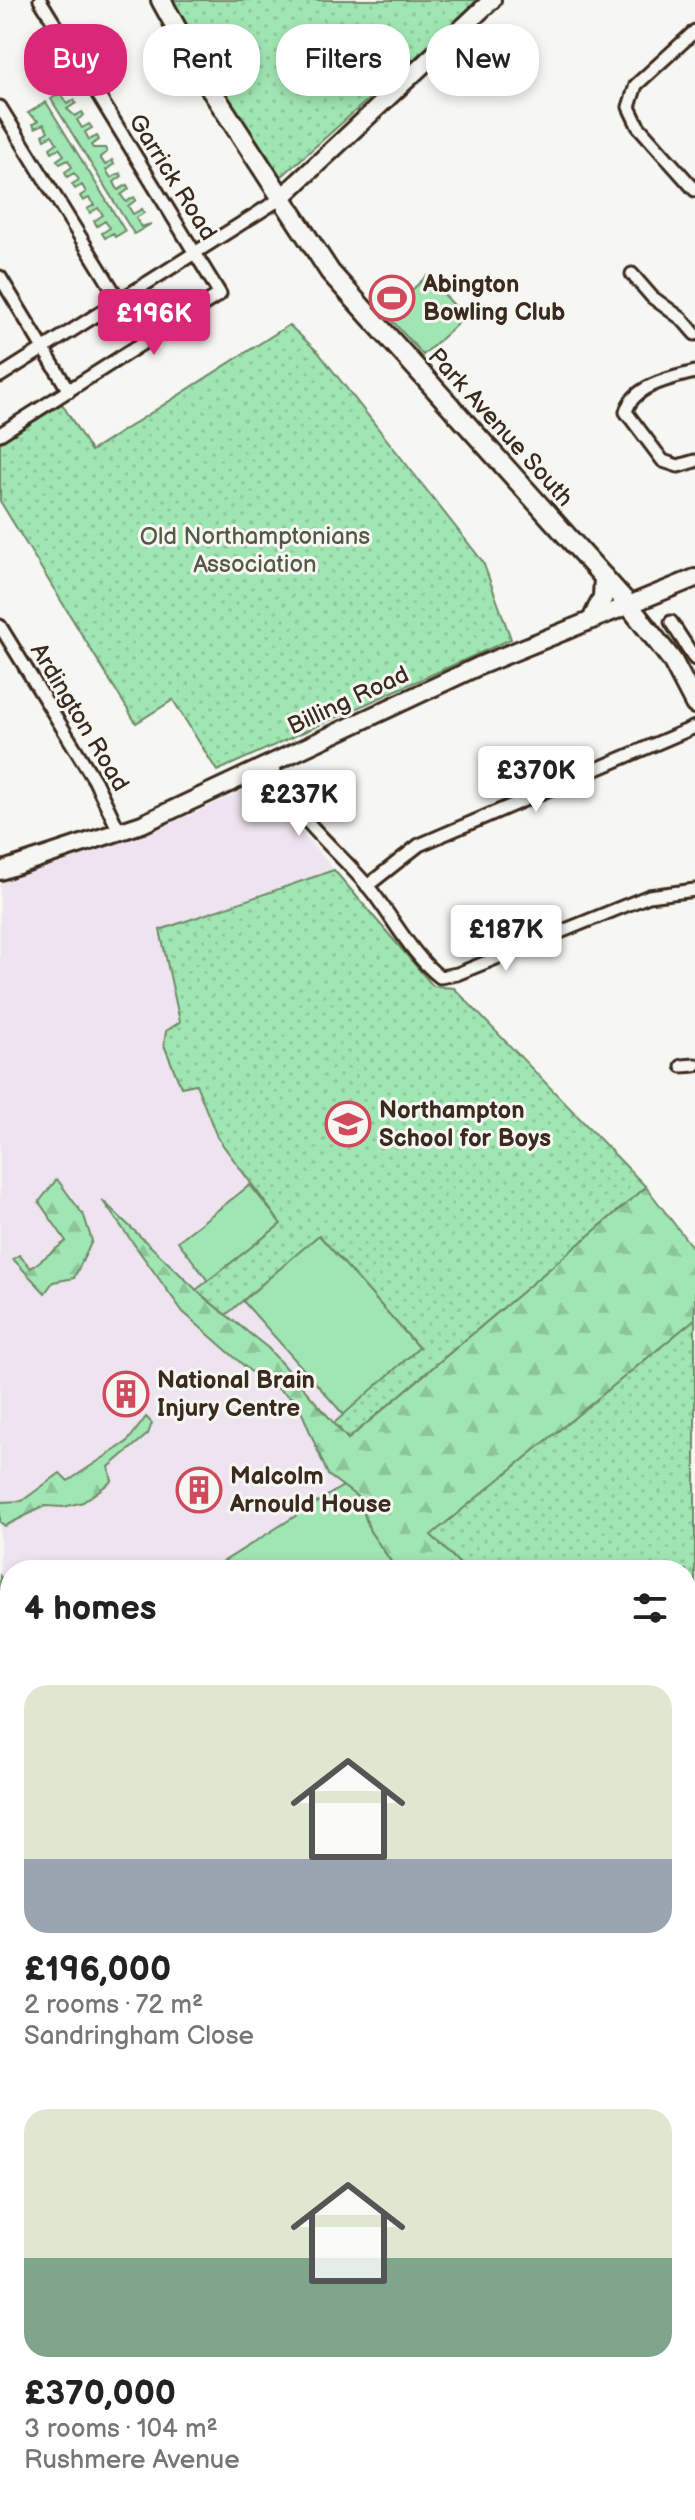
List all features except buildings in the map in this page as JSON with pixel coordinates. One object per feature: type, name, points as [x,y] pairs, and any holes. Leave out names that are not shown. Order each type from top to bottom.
[{"type":"main road","name":"Park Avenue South","points":[[161,0],[206,82],[280,199],[344,289],[627,603],[672,660],[695,704]]},
{"type":"main road","points":[[594,616],[603,597],[604,577]]},
{"type":"street","name":"Garrick Road","points":[[40,0],[220,294],[145,342]]},
{"type":"street","points":[[0,376],[280,199],[492,0]]},
{"type":"street","points":[[695,31],[636,85],[629,107],[638,126],[695,190]]},
{"type":"street","points":[[0,107],[145,342],[0,434]]},
{"type":"street","points":[[632,274],[652,297],[682,319],[695,334]]},
{"type":"street","points":[[0,277],[69,391]]},
{"type":"street","points":[[695,372],[645,390],[627,406],[626,412],[663,461],[678,466],[695,461]]},
{"type":"street","name":"Billing Road","points":[[0,871],[120,833],[594,616],[695,578]]},
{"type":"street","points":[[671,622],[695,659]]},
{"type":"street","name":"Ardington Road","points":[[0,626],[95,781],[120,833]]},
{"type":"street","points":[[367,886],[419,845],[695,727]]},
{"type":"street","points":[[271,763],[281,790],[347,868],[367,886],[434,973],[447,978],[649,896],[695,890]]},
{"type":"shaded area","name":"Northampton School for Boys","points":[[260,783],[433,986],[454,988],[646,1187],[348,1439],[268,1348],[206,1299],[105,1204],[183,1312],[251,1372],[297,1401],[328,1475],[359,1498],[370,1531],[390,1560],[0,1560],[0,883],[163,827]]},
{"type":"green space","points":[[169,0],[480,0],[453,24],[426,24],[426,48],[410,62],[410,24],[276,24],[276,96],[372,96],[281,177],[222,96],[260,96],[260,24],[181,24]]},
{"type":"green space","points":[[62,96],[67,104],[74,100],[76,103],[67,109],[75,116],[82,112],[84,115],[77,120],[82,128],[89,124],[92,128],[85,132],[89,140],[97,136],[99,140],[91,145],[93,148],[105,148],[107,152],[100,157],[105,165],[112,160],[114,164],[106,170],[111,178],[120,173],[122,176],[114,182],[118,190],[127,185],[129,189],[121,195],[126,202],[134,197],[136,200],[128,206],[133,214],[142,209],[144,213],[136,218],[141,227],[151,224],[134,234],[51,99]]},
{"type":"green space","points":[[46,102],[125,231],[115,237],[113,233],[105,238],[102,233],[110,228],[105,221],[97,226],[94,221],[103,215],[98,208],[90,213],[87,209],[94,205],[89,198],[83,201],[80,196],[86,192],[82,185],[75,189],[72,184],[79,180],[74,173],[67,177],[65,172],[72,167],[68,160],[60,164],[57,160],[64,155],[59,148],[52,152],[50,148],[57,143],[52,135],[45,139],[43,135],[48,131],[44,124],[35,128],[33,124],[38,121],[28,113]]},
{"type":"green space","points":[[427,276],[465,317],[423,355],[386,314]]},
{"type":"green space","name":"Old Northamptonians Association","points":[[289,325],[318,352],[483,562],[511,639],[217,771],[173,700],[136,723],[0,501],[0,443],[62,404],[91,451]]},
{"type":"green space","name":"Northampton School for Boys","points":[[334,870],[433,986],[454,988],[646,1187],[348,1439],[334,1423],[419,1348],[319,1235],[226,1315],[196,1290],[281,1224],[217,1137],[196,1084],[181,1087],[164,1045],[166,1031],[180,1022],[160,930]]},
{"type":"green space","points":[[57,1179],[84,1216],[92,1241],[74,1278],[53,1282],[45,1293],[13,1259],[19,1255],[31,1268],[66,1241],[39,1202]]},
{"type":"green space","points":[[250,1185],[281,1224],[208,1281],[178,1241]]},
{"type":"green space","points":[[646,1187],[695,1251],[695,1319],[432,1535],[456,1560],[390,1560],[370,1531],[359,1498],[328,1475],[297,1401],[251,1372],[183,1312],[102,1200],[206,1299],[268,1348],[348,1439]]},
{"type":"green space","points":[[318,1234],[419,1348],[344,1415],[243,1301]]},
{"type":"green space","points":[[695,1319],[695,1560],[456,1560],[431,1535]]},
{"type":"green space","points":[[146,1417],[152,1423],[148,1434],[109,1467],[112,1481],[83,1502],[64,1507],[45,1506],[5,1526],[0,1522],[0,1502],[22,1501],[60,1473],[68,1481],[127,1442]]},
{"type":"green space","points":[[343,1486],[359,1498],[370,1531],[390,1560],[226,1560]]},
{"type":"place","name":"Abington Bowling Club","points":[[392,298]]},
{"type":"place","name":"Northampton School for Boys","points":[[348,1124]]},
{"type":"place","name":"National Brain Injury Centre","points":[[126,1394]]},
{"type":"place","name":"Malcolm Arnould House","points":[[199,1490]]}]
